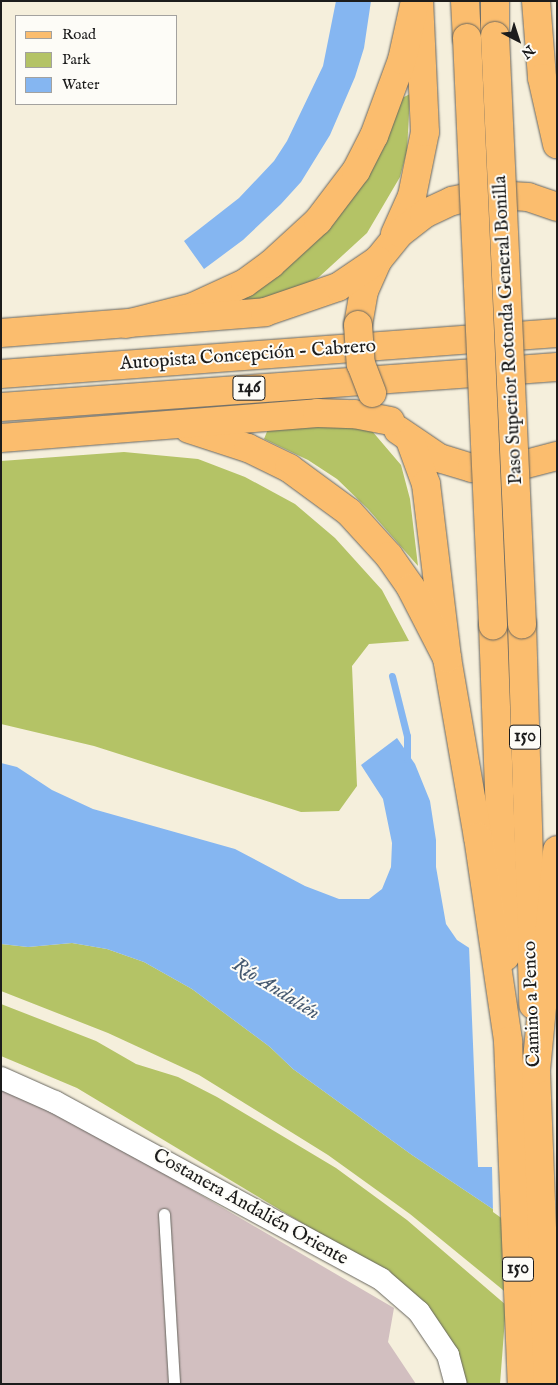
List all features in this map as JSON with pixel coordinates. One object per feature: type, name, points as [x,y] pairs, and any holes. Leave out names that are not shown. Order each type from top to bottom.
[{"type":"main road","points":[[126,324],[193,306],[245,283],[272,264],[318,222],[356,171],[374,136],[402,60],[414,1]]},
{"type":"main road","points":[[419,1],[425,132],[412,196],[364,291],[358,325],[361,364],[372,393],[390,421],[410,440],[439,458],[481,469],[524,467],[557,456]]},
{"type":"main road","name":"Paso Superior Rotonda General Bonilla","points":[[465,1],[493,625],[490,840]]},
{"type":"main road","name":"Paso Superior Rotonda General Bonilla","points":[[495,1],[495,36],[522,624]]},
{"type":"main road","points":[[536,1],[557,144]]},
{"type":"main road","points":[[1,333],[236,316],[289,307],[338,287],[384,252],[424,214],[467,197],[513,195],[557,207]]},
{"type":"main road","name":"Autopista Concepción - Cabrero","points":[[1,374],[557,333]]},
{"type":"main road","name":"Autopista Concepción - Cabrero","points":[[1,406],[557,367]]},
{"type":"main road","points":[[1,438],[317,413],[354,414],[390,421]]},
{"type":"main road","points":[[178,425],[269,457],[330,495],[389,556],[430,621],[447,658]]},
{"type":"main road","points":[[410,440],[426,484],[447,658],[490,840]]},
{"type":"main road","name":"Camino a Penco","points":[[522,624],[527,850],[548,1384]]},
{"type":"main road","name":"Camino a Penco","points":[[490,840],[508,1041],[522,1384]]},
{"type":"main road","points":[[536,1070],[557,850]]},
{"type":"street","name":"Costanera Andalién Oriente","points":[[1,1078],[55,1102],[381,1279],[419,1312],[448,1355],[456,1384]]},
{"type":"lane","points":[[164,1214],[174,1384]]},
{"type":"shaded area","points":[[1,1086],[47,1105],[394,1308],[388,1342],[416,1384],[1,1384]]},
{"type":"green space","points":[[410,94],[407,151],[400,177],[367,233],[319,277],[305,286],[248,304],[243,296],[383,149],[402,98]]},
{"type":"green space","points":[[343,426],[372,431],[401,465],[410,499],[418,566],[368,509],[337,479],[308,460],[264,439],[268,429]]},
{"type":"green space","points":[[124,452],[198,459],[245,477],[295,504],[335,538],[382,590],[409,641],[369,644],[352,666],[357,786],[339,811],[301,812],[94,746],[1,724],[1,461]]},
{"type":"green space","points":[[72,943],[107,949],[144,962],[192,989],[270,1047],[293,1069],[412,1155],[530,1234],[557,1334],[410,1214],[328,1155],[199,1075],[108,1033],[1,991],[1,944],[28,947]]},
{"type":"green space","points":[[1,1004],[96,1041],[136,1064],[178,1077],[217,1097],[336,1168],[407,1220],[506,1305],[500,1384],[465,1384],[402,1283],[77,1088],[1,1056]]},
{"type":"water","points":[[336,1],[371,1],[364,48],[355,77],[330,135],[301,182],[281,204],[243,240],[204,269],[184,241],[239,198],[274,161],[287,141],[323,66]]},
{"type":"water","name":"Río Andalién","points":[[397,738],[415,764],[430,801],[436,840],[436,867],[446,924],[457,940],[557,1005],[530,1234],[412,1155],[293,1069],[270,1047],[192,989],[144,962],[107,949],[72,943],[28,947],[1,944],[1,763],[17,767],[52,790],[93,809],[235,849],[305,886],[339,899],[369,899],[382,889],[391,867],[392,843],[383,799],[361,765]]},
{"type":"pier","points":[[469,946],[557,1002],[557,1258],[493,1212],[492,1167],[478,1167]]},
{"type":"waterway","points":[[392,676],[407,736],[407,759]]}]
